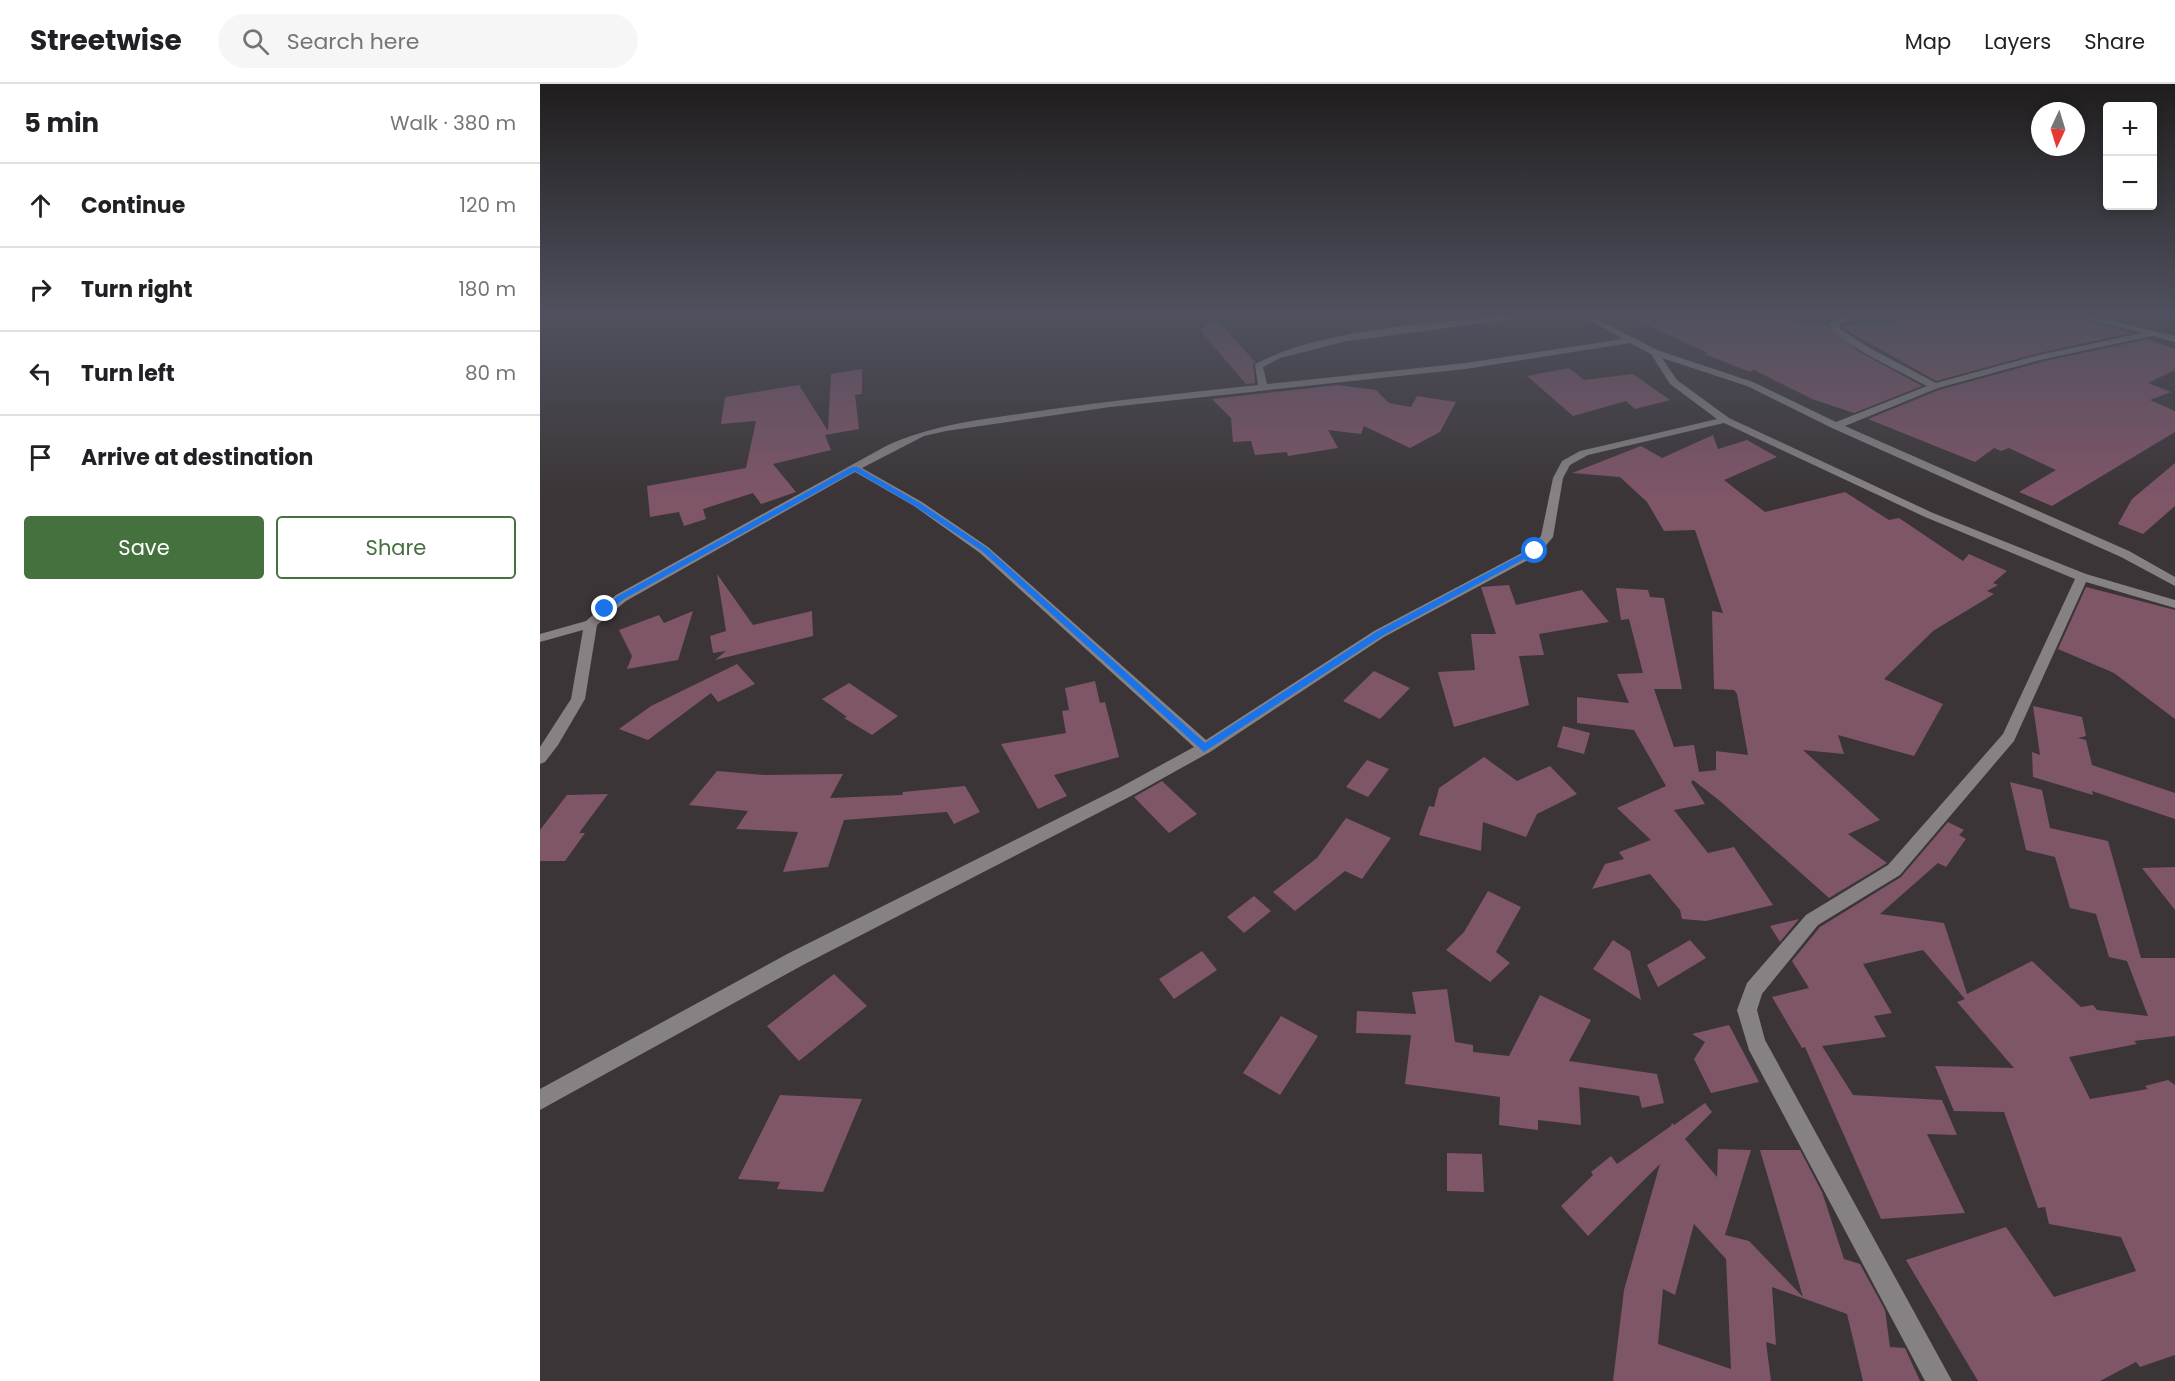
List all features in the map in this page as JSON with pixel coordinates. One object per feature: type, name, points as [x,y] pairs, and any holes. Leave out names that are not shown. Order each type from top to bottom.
[{"type":"street","points":[[1260,375],[1264,389]]},
{"type":"street","points":[[540,638],[591,624],[621,598],[855,468],[921,434],[946,428],[1110,404],[1390,375]]},
{"type":"street","points":[[1668,375],[1672,382],[1725,420],[1929,515],[2082,577],[2175,604]]},
{"type":"street","points":[[1722,375],[1750,384],[1836,426],[2125,554],[2175,582]]},
{"type":"street","points":[[1914,375],[1935,386]]},
{"type":"street","points":[[1836,426],[1935,386],[1978,375]]},
{"type":"street","points":[[540,1100],[796,958],[1125,792],[1204,748],[1379,634],[1535,551],[1547,537],[1558,478],[1566,463],[1584,453],[1725,420]]},
{"type":"street","points":[[855,468],[918,504],[984,550],[1204,748]]},
{"type":"street","points":[[1939,1381],[1798,1126],[1756,1043],[1747,1010],[1754,989],[1812,920],[1894,870],[2009,737],[2082,577]]},
{"type":"street","points":[[540,758],[578,699],[591,624]]},
{"type":"building","points":[[831,375],[862,375],[862,394],[855,395],[859,429],[825,435],[831,450],[773,464],[796,492],[761,504],[753,493],[703,509],[706,519],[684,526],[679,512],[650,517],[647,486],[746,468],[756,421],[721,424],[725,397],[799,385],[828,431]]},
{"type":"building","points":[[1238,375],[1254,375],[1255,383],[1246,384]]},
{"type":"building","points":[[1577,375],[1584,380],[1634,375],[1670,400],[1635,409],[1626,401],[1573,416],[1527,376]]},
{"type":"building","points":[[1763,375],[1901,375],[1922,386],[1854,413],[1812,399]]},
{"type":"building","points":[[1925,375],[1960,375],[1936,381]]},
{"type":"building","points":[[1995,375],[2166,375],[2148,383],[2171,392],[2150,400],[2175,411],[2175,432],[2052,506],[2019,492],[2056,470],[2009,448],[2001,451],[1994,448],[1975,462],[1868,419],[1939,390]]},
{"type":"building","points":[[1338,385],[1376,390],[1389,403],[1411,407],[1417,396],[1456,402],[1440,432],[1410,448],[1364,426],[1361,434],[1328,430],[1338,448],[1288,456],[1287,452],[1255,455],[1251,441],[1233,442],[1231,418],[1212,399]]},
{"type":"building","points":[[1713,435],[1718,449],[1747,440],[1777,457],[1724,480],[1765,512],[1845,492],[1889,520],[1899,518],[1963,561],[1969,554],[2007,571],[1993,583],[1998,585],[1987,591],[1994,594],[1933,631],[1884,679],[1943,704],[1914,756],[1838,735],[1844,754],[1803,750],[1880,820],[1848,834],[1887,863],[1829,898],[1720,801],[1693,780],[1691,782],[1705,804],[1674,810],[1708,853],[1734,847],[1773,905],[1706,921],[1682,919],[1680,910],[1650,874],[1592,889],[1605,864],[1624,859],[1619,852],[1651,840],[1617,808],[1666,786],[1634,730],[1577,723],[1577,697],[1629,703],[1617,674],[1643,673],[1629,619],[1621,620],[1616,588],[1648,590],[1650,597],[1664,598],[1682,689],[1654,689],[1674,747],[1694,745],[1699,772],[1716,770],[1716,751],[1748,755],[1737,694],[1734,690],[1714,689],[1712,611],[1723,613],[1695,530],[1664,531],[1647,502],[1620,477],[1572,473],[1641,446],[1662,458]]},
{"type":"building","points":[[2175,463],[2175,506],[2143,534],[2118,524],[2132,499]]},
{"type":"building","points":[[717,574],[753,625],[812,611],[813,636],[715,660],[726,651],[713,653],[710,636],[726,631]]},
{"type":"building","points":[[1509,585],[1516,605],[1582,590],[1609,622],[1539,634],[1544,655],[1519,656],[1529,705],[1454,727],[1438,672],[1475,670],[1471,634],[1496,634],[1481,587]]},
{"type":"building","points":[[2086,587],[2175,610],[2175,719],[2114,673],[2058,649]]},
{"type":"building","points":[[693,611],[678,660],[627,669],[632,656],[619,630],[659,615],[664,623]]},
{"type":"building","points":[[737,664],[755,684],[718,702],[711,693],[648,740],[619,729],[651,706]]},
{"type":"building","points":[[1374,671],[1410,688],[1380,719],[1343,701]]},
{"type":"building","points":[[1095,681],[1100,703],[1105,702],[1119,757],[1054,775],[1067,796],[1038,809],[1001,744],[1066,733],[1062,711],[1069,710],[1065,688]]},
{"type":"building","points":[[849,683],[898,716],[872,735],[844,718],[847,717],[822,699]]},
{"type":"building","points":[[2033,706],[2082,717],[2086,736],[2078,738],[2086,740],[2092,765],[2175,793],[2175,819],[2092,791],[2093,795],[2033,777],[2032,752],[2040,755]]},
{"type":"building","points":[[1563,726],[1590,733],[1584,754],[1557,747]]},
{"type":"building","points":[[1484,757],[1517,781],[1550,766],[1577,794],[1537,814],[1526,837],[1483,822],[1481,851],[1419,835],[1429,806],[1434,807],[1439,788]]},
{"type":"building","points":[[1367,760],[1389,769],[1368,797],[1346,787]]},
{"type":"building","points":[[717,771],[764,775],[843,774],[830,798],[902,795],[903,792],[965,786],[980,812],[954,824],[947,812],[844,820],[828,867],[783,872],[798,832],[736,829],[748,811],[689,805]]},
{"type":"building","points":[[1162,781],[1197,814],[1169,833],[1134,797]]},
{"type":"building","points":[[2010,782],[2042,790],[2050,828],[2108,841],[2141,958],[2175,958],[2175,1036],[2134,1041],[2137,1044],[2069,1057],[2090,1099],[2148,1089],[2145,1086],[2168,1080],[2175,1085],[2175,1355],[2140,1367],[2136,1362],[2100,1381],[1978,1381],[1906,1260],[2006,1227],[2054,1297],[2136,1271],[2121,1237],[2049,1224],[2045,1207],[2038,1208],[2004,1112],[1954,1111],[1935,1066],[2014,1068],[1957,1002],[1965,999],[1923,950],[1863,964],[1892,1013],[1874,1016],[1886,1037],[1822,1046],[1853,1095],[1942,1100],[1957,1135],[1927,1134],[1965,1213],[1881,1219],[1805,1047],[1802,1048],[1772,997],[1809,988],[1792,961],[1820,927],[1901,877],[1948,822],[1964,830],[1959,835],[1966,839],[1946,867],[1938,863],[1880,914],[1944,923],[1967,994],[2032,961],[2081,1007],[2093,1005],[2097,1010],[2148,1016],[2127,961],[2109,957],[2096,914],[2070,908],[2055,857],[2026,850]]},
{"type":"building","points":[[608,794],[579,833],[585,833],[565,861],[540,861],[540,830],[567,795]]},
{"type":"building","points":[[1346,818],[1391,838],[1362,879],[1345,871],[1295,911],[1273,892],[1317,858]]},
{"type":"building","points":[[2175,867],[2175,910],[2142,868]]},
{"type":"building","points":[[1488,891],[1521,907],[1496,952],[1510,963],[1490,982],[1446,950],[1464,932]]},
{"type":"building","points":[[1254,896],[1271,911],[1244,933],[1227,917]]},
{"type":"building","points":[[1799,919],[1780,942],[1770,926]]},
{"type":"building","points":[[1613,940],[1630,951],[1641,1000],[1593,969]]},
{"type":"building","points":[[1690,940],[1706,958],[1658,987],[1647,965]]},
{"type":"building","points":[[1202,951],[1217,970],[1174,999],[1159,979]]},
{"type":"building","points":[[834,974],[867,1006],[799,1061],[767,1026]]},
{"type":"building","points":[[1447,989],[1455,1042],[1473,1045],[1473,1052],[1509,1056],[1540,995],[1591,1020],[1569,1061],[1657,1074],[1664,1103],[1642,1108],[1639,1096],[1579,1087],[1581,1125],[1538,1120],[1538,1130],[1499,1125],[1500,1097],[1405,1084],[1411,1035],[1356,1033],[1357,1011],[1416,1014],[1412,992]]},
{"type":"building","points":[[1281,1016],[1318,1036],[1280,1095],[1243,1073]]},
{"type":"building","points":[[1729,1025],[1759,1082],[1711,1093],[1694,1059],[1705,1042],[1692,1034]]},
{"type":"building","points":[[780,1095],[862,1099],[823,1192],[777,1189],[780,1182],[738,1179]]},
{"type":"building","points":[[1705,1103],[1712,1112],[1685,1139],[1717,1177],[1718,1149],[1751,1150],[1725,1235],[1749,1241],[1803,1297],[1760,1150],[1800,1150],[1822,1192],[1844,1259],[1860,1264],[1885,1310],[1890,1347],[1905,1348],[1920,1381],[1863,1381],[1847,1314],[1772,1287],[1776,1345],[1766,1342],[1771,1381],[1613,1381],[1624,1290],[1660,1164],[1588,1236],[1561,1206],[1593,1175],[1591,1172],[1611,1156],[1617,1164],[1671,1126],[1672,1123],[1674,1125]],"holes":[[[1694,1224],[1726,1259],[1731,1369],[1658,1344],[1663,1289],[1675,1295]]]},
{"type":"building","points":[[1447,1153],[1482,1154],[1484,1192],[1447,1191]]},
{"type":"route","points":[[605,609],[855,468],[918,504],[984,550],[1204,748],[1379,634],[1535,551]]}]
